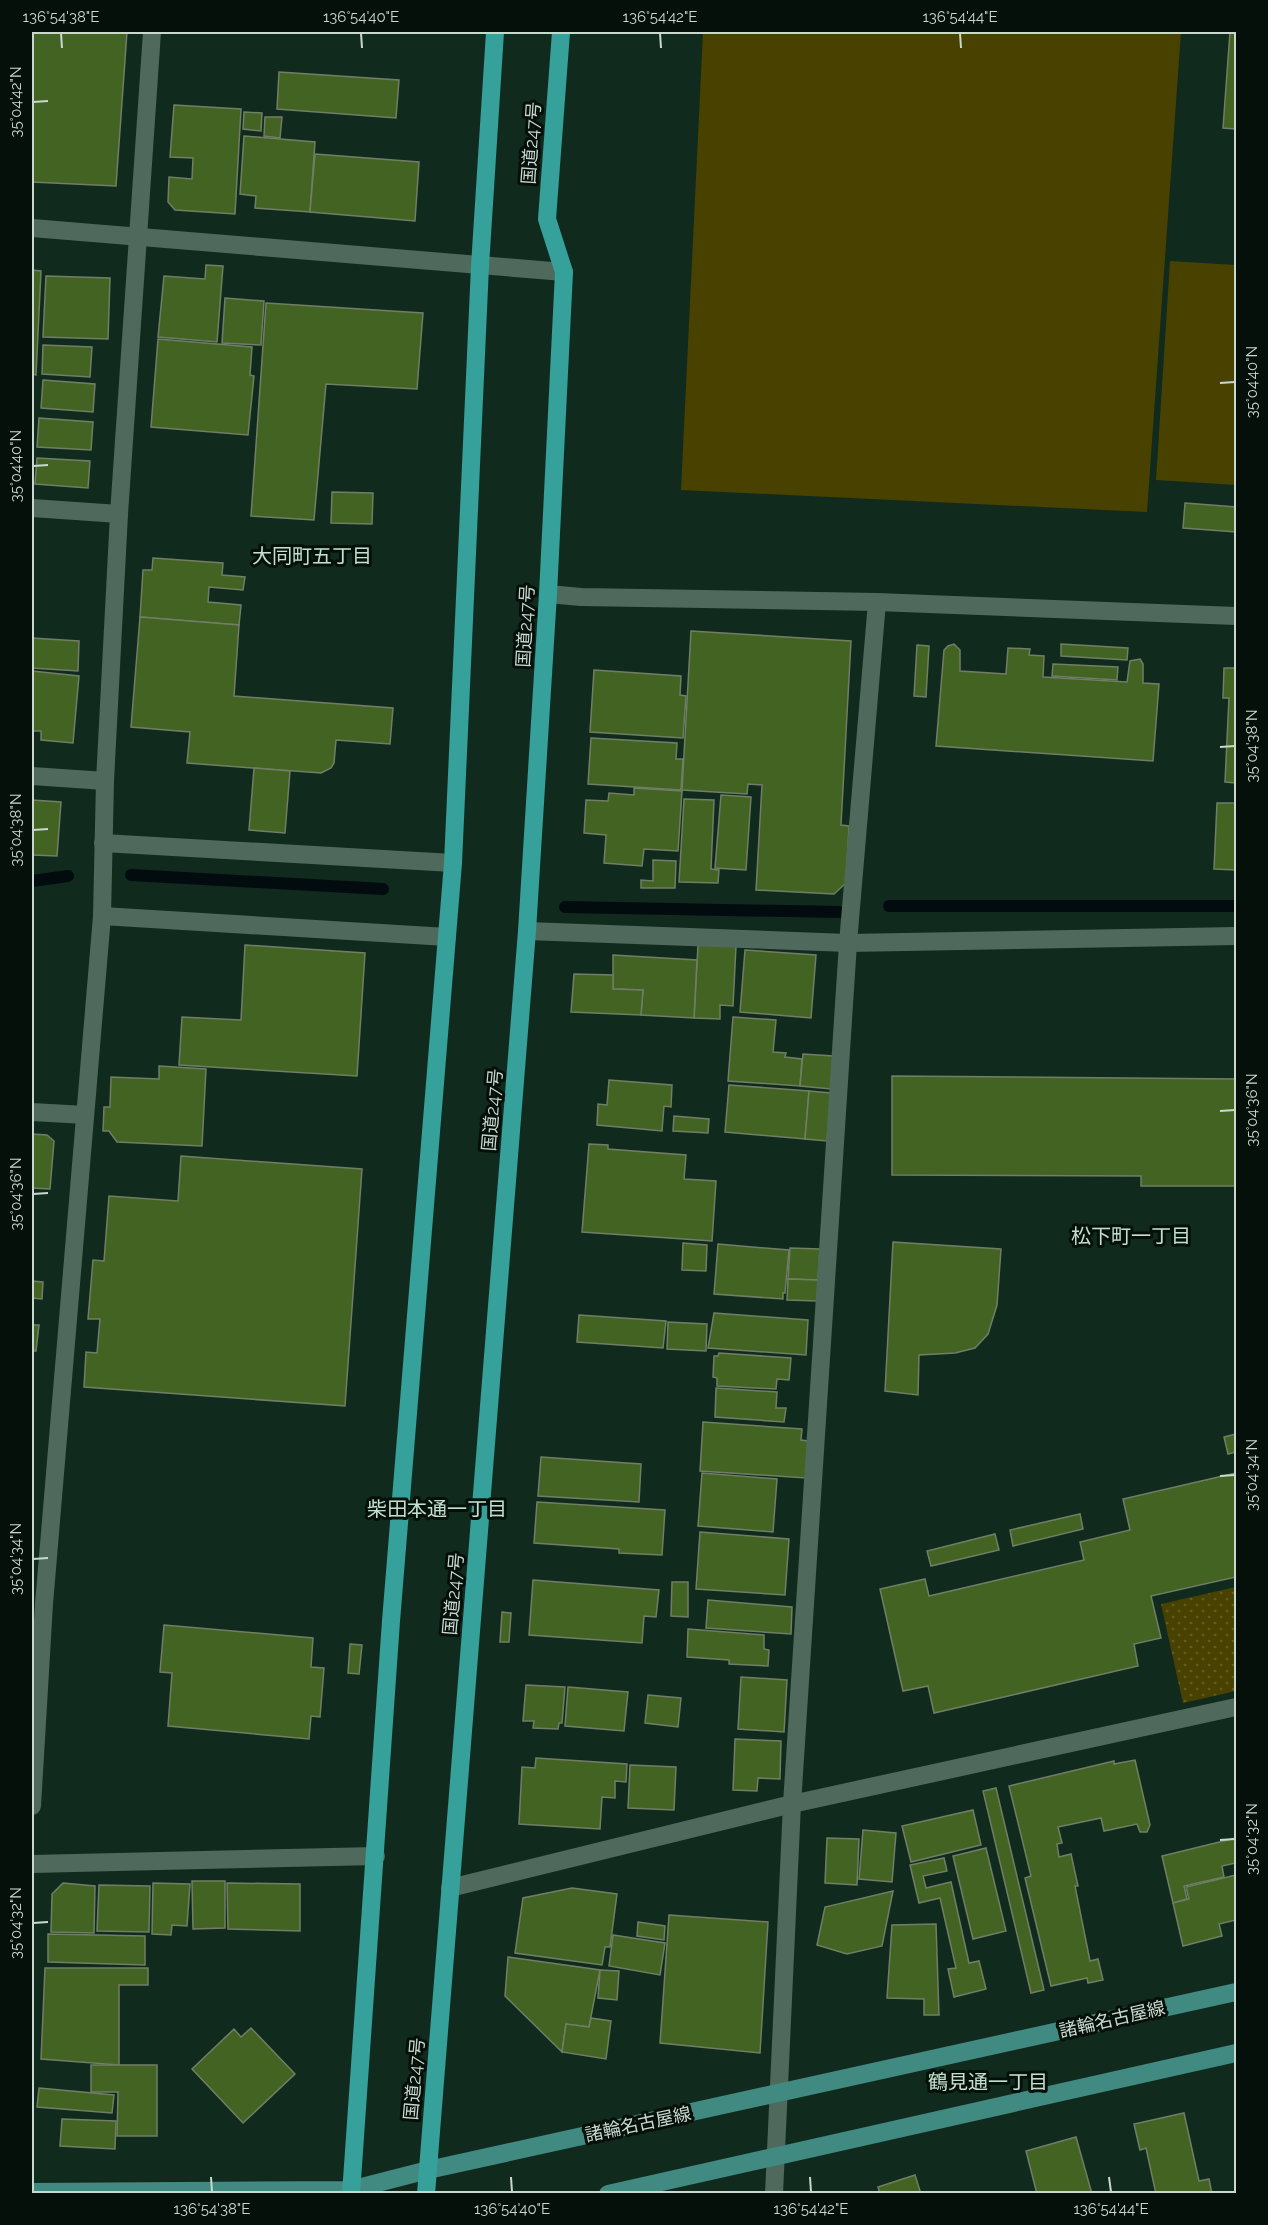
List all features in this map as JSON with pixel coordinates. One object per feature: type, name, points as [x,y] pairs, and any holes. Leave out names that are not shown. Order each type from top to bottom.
[{"type":"highway","points":[[350,2192],[376,1856],[391,1621],[453,863],[480,266],[495,32]]},
{"type":"highway","name":"国道247号","points":[[426,2193],[527,931],[548,594],[564,272],[547,219],[561,32]]},
{"type":"main road","name":"諸輪名古屋線","points":[[32,2192],[350,2192],[428,2170],[1236,1992]]},
{"type":"main road","points":[[608,2193],[1236,2053]]},
{"type":"street","points":[[32,1806],[38,1604],[102,916],[105,781],[119,514],[152,32]]},
{"type":"street","points":[[32,228],[564,272]]},
{"type":"street","points":[[32,508],[119,514]]},
{"type":"street","points":[[548,594],[581,597],[878,602],[1236,616]]},
{"type":"street","points":[[774,2193],[792,1804],[848,943],[878,602]]},
{"type":"street","points":[[32,776],[105,781]]},
{"type":"street","points":[[103,843],[453,863]]},
{"type":"street","points":[[102,916],[447,937]]},
{"type":"street","points":[[527,931],[848,943],[1236,936]]},
{"type":"street","points":[[32,1112],[85,1115]]},
{"type":"street","points":[[450,1888],[792,1804],[1236,1707]]},
{"type":"street","points":[[32,1864],[376,1856]]},
{"type":"shaded area","points":[[703,32],[1181,32],[1147,512],[681,490]]},
{"type":"shaded area","points":[[1170,261],[1236,265],[1236,485],[1156,480]]},
{"type":"shaded area","points":[[1236,1587],[1236,1691],[1183,1703],[1161,1604]]},
{"type":"building","points":[[32,32],[127,32],[116,186],[32,182]]},
{"type":"building","points":[[1230,32],[1236,32],[1236,129],[1223,128]]},
{"type":"building","points":[[279,72],[399,80],[396,118],[277,109]]},
{"type":"building","points":[[174,105],[241,109],[235,214],[175,210],[168,202],[169,177],[192,179],[193,158],[170,157]]},
{"type":"building","points":[[244,112],[262,113],[261,131],[243,129]]},
{"type":"building","points":[[265,117],[282,117],[280,138],[264,136]]},
{"type":"building","points":[[244,136],[315,142],[310,212],[255,208],[256,196],[240,194]]},
{"type":"building","points":[[315,154],[419,162],[415,221],[310,212]]},
{"type":"building","points":[[206,265],[223,266],[217,342],[158,337],[164,276],[205,279]]},
{"type":"building","points":[[32,270],[41,271],[36,375],[32,374]]},
{"type":"building","points":[[46,276],[110,278],[108,339],[43,337]]},
{"type":"building","points":[[225,298],[264,301],[261,345],[222,343]]},
{"type":"building","points":[[266,303],[423,313],[417,389],[326,384],[314,520],[251,516]]},
{"type":"building","points":[[158,339],[252,347],[250,375],[254,376],[248,435],[151,427]]},
{"type":"building","points":[[43,345],[92,347],[90,377],[42,374]]},
{"type":"building","points":[[43,380],[95,384],[93,412],[41,408]]},
{"type":"building","points":[[39,418],[93,422],[91,450],[37,447]]},
{"type":"building","points":[[37,458],[90,461],[88,488],[35,484]]},
{"type":"building","points":[[332,492],[373,493],[372,524],[331,523]]},
{"type":"building","points":[[1185,503],[1236,507],[1236,532],[1183,528]]},
{"type":"building","points":[[153,558],[223,563],[222,575],[245,577],[243,590],[209,587],[208,602],[241,605],[239,625],[140,617],[143,570],[152,570]]},
{"type":"building","points":[[140,617],[239,625],[234,696],[393,708],[390,744],[336,740],[334,763],[331,768],[321,773],[187,763],[190,732],[131,727]]},
{"type":"building","points":[[691,631],[851,641],[841,825],[849,826],[846,883],[834,894],[756,890],[762,785],[748,784],[747,794],[682,790]]},
{"type":"building","points":[[32,638],[79,641],[78,671],[32,668]]},
{"type":"building","points":[[954,644],[960,650],[960,671],[1006,674],[1008,648],[1030,649],[1029,655],[1044,656],[1043,677],[1127,682],[1130,661],[1140,659],[1143,664],[1143,683],[1159,684],[1153,761],[936,746],[944,650]]},
{"type":"building","points":[[1061,644],[1128,648],[1127,660],[1061,656]]},
{"type":"building","points":[[917,645],[929,646],[926,697],[914,696]]},
{"type":"building","points":[[1053,664],[1118,667],[1117,680],[1052,676]]},
{"type":"building","points":[[1224,668],[1236,668],[1236,783],[1225,782],[1229,698],[1223,698]]},
{"type":"building","points":[[594,670],[681,676],[680,695],[686,696],[683,738],[590,732]]},
{"type":"building","points":[[32,671],[79,676],[73,743],[41,740],[41,731],[32,731]]},
{"type":"building","points":[[591,738],[677,743],[676,759],[683,759],[681,790],[588,784]]},
{"type":"building","points":[[254,768],[290,771],[285,833],[249,830]]},
{"type":"building","points":[[634,788],[682,791],[678,851],[644,849],[642,866],[604,863],[606,835],[584,833],[586,800],[608,801],[609,793],[634,795]]},
{"type":"building","points":[[721,795],[751,797],[746,870],[715,868]]},
{"type":"building","points":[[684,799],[714,800],[711,869],[719,870],[718,883],[679,882]]},
{"type":"building","points":[[32,800],[61,802],[57,856],[32,855]]},
{"type":"building","points":[[1217,803],[1236,803],[1236,870],[1214,869]]},
{"type":"building","points":[[653,860],[676,861],[675,888],[641,888],[641,880],[653,881]]},
{"type":"building","points":[[245,945],[365,953],[357,1076],[179,1065],[182,1017],[241,1020]]},
{"type":"building","points":[[698,945],[736,946],[733,1006],[720,1005],[720,1019],[694,1018]]},
{"type":"building","points":[[745,950],[816,955],[811,1018],[740,1012]]},
{"type":"building","points":[[613,955],[697,960],[694,1018],[641,1015],[643,990],[613,989]]},
{"type":"building","points":[[574,974],[613,975],[613,989],[643,990],[641,1015],[571,1012]]},
{"type":"building","points":[[733,1017],[776,1020],[773,1052],[786,1053],[785,1057],[802,1059],[800,1086],[728,1081]]},
{"type":"building","points":[[803,1054],[833,1056],[831,1089],[800,1086]]},
{"type":"building","points":[[159,1066],[206,1069],[202,1146],[117,1142],[109,1131],[103,1131],[104,1107],[110,1107],[111,1077],[159,1079]]},
{"type":"building","points":[[892,1076],[1236,1079],[1236,1186],[1141,1186],[1141,1176],[892,1175]]},
{"type":"building","points":[[609,1080],[672,1085],[671,1107],[664,1106],[662,1131],[597,1125],[598,1104],[607,1105]]},
{"type":"building","points":[[729,1085],[809,1091],[805,1139],[725,1132]]},
{"type":"building","points":[[809,1091],[831,1093],[827,1141],[805,1139]]},
{"type":"building","points":[[674,1116],[709,1119],[708,1133],[673,1131]]},
{"type":"building","points":[[32,1134],[47,1135],[54,1141],[50,1189],[32,1188]]},
{"type":"building","points":[[589,1144],[608,1145],[608,1149],[686,1155],[684,1179],[716,1181],[712,1241],[582,1232]]},
{"type":"building","points":[[181,1156],[362,1169],[345,1406],[84,1387],[86,1352],[97,1353],[100,1319],[88,1319],[93,1260],[104,1261],[109,1196],[178,1201]]},
{"type":"building","points":[[893,1242],[1001,1249],[997,1305],[988,1334],[975,1348],[955,1353],[919,1355],[918,1395],[885,1391]]},
{"type":"building","points":[[683,1243],[707,1245],[706,1271],[682,1270]]},
{"type":"building","points":[[718,1244],[789,1250],[783,1299],[714,1294]]},
{"type":"building","points":[[790,1248],[820,1249],[818,1280],[788,1279]]},
{"type":"building","points":[[788,1279],[818,1280],[817,1301],[787,1300]]},
{"type":"building","points":[[32,1281],[43,1282],[42,1299],[32,1298]]},
{"type":"building","points":[[714,1313],[808,1320],[806,1355],[708,1348]]},
{"type":"building","points":[[579,1315],[666,1321],[663,1348],[577,1342]]},
{"type":"building","points":[[668,1322],[707,1324],[706,1351],[667,1349]]},
{"type":"building","points":[[32,1325],[39,1325],[36,1351],[32,1351]]},
{"type":"building","points":[[719,1353],[791,1358],[789,1380],[777,1379],[776,1389],[717,1386],[717,1378],[713,1377],[714,1356],[718,1356]]},
{"type":"building","points":[[716,1388],[777,1392],[776,1408],[786,1408],[784,1422],[715,1417]]},
{"type":"building","points":[[703,1422],[802,1429],[801,1440],[808,1441],[806,1478],[700,1471]]},
{"type":"building","points":[[1236,1434],[1236,1452],[1228,1454],[1224,1437]]},
{"type":"building","points":[[541,1457],[641,1464],[639,1502],[538,1496]]},
{"type":"building","points":[[702,1473],[777,1479],[773,1532],[698,1526]]},
{"type":"building","points":[[1236,1473],[1236,1577],[1151,1596],[1161,1638],[1134,1644],[1138,1666],[934,1713],[928,1686],[903,1691],[880,1589],[925,1579],[929,1596],[1084,1560],[1080,1542],[1130,1530],[1123,1499]]},
{"type":"building","points":[[537,1502],[665,1510],[662,1555],[619,1553],[619,1549],[534,1543]]},
{"type":"building","points":[[1080,1514],[1083,1529],[1013,1546],[1010,1530]]},
{"type":"building","points":[[700,1532],[789,1539],[785,1595],[696,1589]]},
{"type":"building","points":[[995,1534],[999,1550],[931,1566],[927,1551]]},
{"type":"building","points":[[533,1580],[659,1590],[656,1617],[644,1616],[642,1643],[529,1635]]},
{"type":"building","points":[[672,1582],[688,1582],[688,1617],[671,1616]]},
{"type":"building","points":[[708,1600],[792,1607],[791,1634],[706,1628]]},
{"type":"building","points":[[502,1612],[511,1613],[509,1642],[500,1642]]},
{"type":"building","points":[[164,1625],[313,1638],[311,1667],[324,1668],[320,1717],[311,1716],[309,1739],[168,1726],[172,1673],[160,1672]]},
{"type":"building","points":[[688,1629],[764,1635],[764,1649],[769,1650],[768,1666],[729,1664],[729,1660],[687,1657]]},
{"type":"building","points":[[350,1644],[362,1645],[359,1674],[348,1673]]},
{"type":"building","points":[[741,1677],[787,1680],[784,1732],[738,1729]]},
{"type":"building","points":[[526,1685],[565,1687],[562,1723],[559,1723],[558,1729],[533,1728],[534,1721],[523,1721]]},
{"type":"building","points":[[568,1687],[628,1692],[624,1731],[565,1726]]},
{"type":"building","points":[[648,1695],[681,1698],[678,1727],[645,1723]]},
{"type":"building","points":[[735,1739],[781,1741],[780,1779],[758,1778],[757,1791],[733,1790]]},
{"type":"building","points":[[536,1758],[627,1764],[626,1782],[615,1781],[615,1798],[602,1797],[600,1829],[519,1824],[522,1767],[535,1768]]},
{"type":"building","points":[[1135,1760],[1150,1825],[1147,1832],[1140,1832],[1137,1824],[1104,1831],[1101,1818],[1058,1827],[1062,1843],[1057,1844],[1059,1857],[1071,1854],[1090,1961],[1098,1959],[1103,1980],[1088,1983],[1087,1978],[1051,1986],[1025,1878],[1031,1876],[1009,1786],[1114,1761],[1114,1764]]},
{"type":"building","points":[[630,1765],[676,1767],[674,1810],[628,1808]]},
{"type":"building","points":[[996,1788],[1044,1990],[1031,1993],[983,1791]]},
{"type":"building","points":[[973,1810],[981,1845],[911,1862],[902,1826]]},
{"type":"building","points":[[863,1830],[896,1833],[892,1882],[859,1879]]},
{"type":"building","points":[[827,1838],[859,1839],[857,1885],[825,1883]]},
{"type":"building","points":[[1236,1838],[1236,1863],[1222,1866],[1224,1877],[1184,1886],[1187,1899],[1173,1903],[1162,1856]]},
{"type":"building","points":[[986,1848],[1006,1931],[973,1939],[953,1856]]},
{"type":"building","points":[[944,1858],[947,1871],[923,1876],[926,1888],[951,1882],[969,1963],[979,1961],[986,1989],[954,1997],[948,1969],[956,1968],[940,1898],[919,1903],[910,1865]]},
{"type":"building","points":[[1236,1875],[1236,1920],[1219,1924],[1222,1936],[1183,1946],[1173,1903],[1189,1899],[1186,1887]]},
{"type":"building","points":[[192,1881],[225,1881],[225,1928],[193,1929]]},
{"type":"building","points":[[63,1883],[95,1886],[94,1933],[51,1932],[52,1894]]},
{"type":"building","points":[[153,1883],[190,1884],[187,1926],[172,1925],[171,1935],[152,1934]]},
{"type":"building","points":[[227,1883],[300,1884],[300,1931],[228,1929]]},
{"type":"building","points":[[99,1885],[150,1886],[149,1932],[97,1931]]},
{"type":"building","points":[[572,1888],[617,1894],[610,1947],[605,1947],[602,1965],[515,1953],[523,1898]]},
{"type":"building","points":[[893,1891],[882,1946],[847,1954],[817,1945],[825,1907]]},
{"type":"building","points":[[669,1915],[768,1922],[760,2053],[660,2043]]},
{"type":"building","points":[[638,1922],[665,1926],[664,1940],[637,1936]]},
{"type":"building","points":[[936,1924],[939,2015],[924,2015],[924,1999],[887,1998],[892,1925]]},
{"type":"building","points":[[48,1934],[145,1936],[145,1965],[48,1962]]},
{"type":"building","points":[[613,1935],[665,1943],[660,1975],[609,1966]]},
{"type":"building","points":[[508,1957],[600,1970],[589,2027],[566,2024],[562,2052],[505,1996]]},
{"type":"building","points":[[45,1968],[148,1968],[148,1985],[119,1985],[119,2065],[41,2059]]},
{"type":"building","points":[[600,1970],[619,1971],[617,2000],[598,1998]]},
{"type":"building","points":[[591,2018],[611,2021],[606,2059],[562,2052],[566,2024],[589,2027]]},
{"type":"building","points":[[251,2028],[295,2074],[243,2123],[192,2069],[234,2029],[241,2037]]},
{"type":"building","points":[[91,2065],[157,2065],[157,2136],[117,2136],[118,2092],[91,2092]]},
{"type":"building","points":[[39,2088],[114,2095],[112,2113],[37,2107]]},
{"type":"building","points":[[1184,2113],[1199,2181],[1209,2179],[1212,2194],[1156,2194],[1146,2148],[1140,2150],[1134,2124]]},
{"type":"building","points":[[62,2119],[116,2121],[115,2149],[60,2146]]},
{"type":"building","points":[[1076,2137],[1092,2194],[1037,2194],[1026,2151]]},
{"type":"building","points":[[915,2175],[921,2194],[880,2194],[878,2187]]},
{"type":"waterway","points":[[131,875],[383,889]]},
{"type":"waterway","points":[[32,881],[68,876]]},
{"type":"waterway","points":[[889,906],[1236,906]]},
{"type":"waterway","points":[[565,907],[839,912]]},
{"type":"district","name":"大同町五丁目","points":[[312,556]]},
{"type":"district","name":"松下町一丁目","points":[[1131,1236]]},
{"type":"district","name":"柴田本通一丁目","points":[[437,1509]]},
{"type":"district","name":"鶴見通一丁目","points":[[988,2082]]}]
